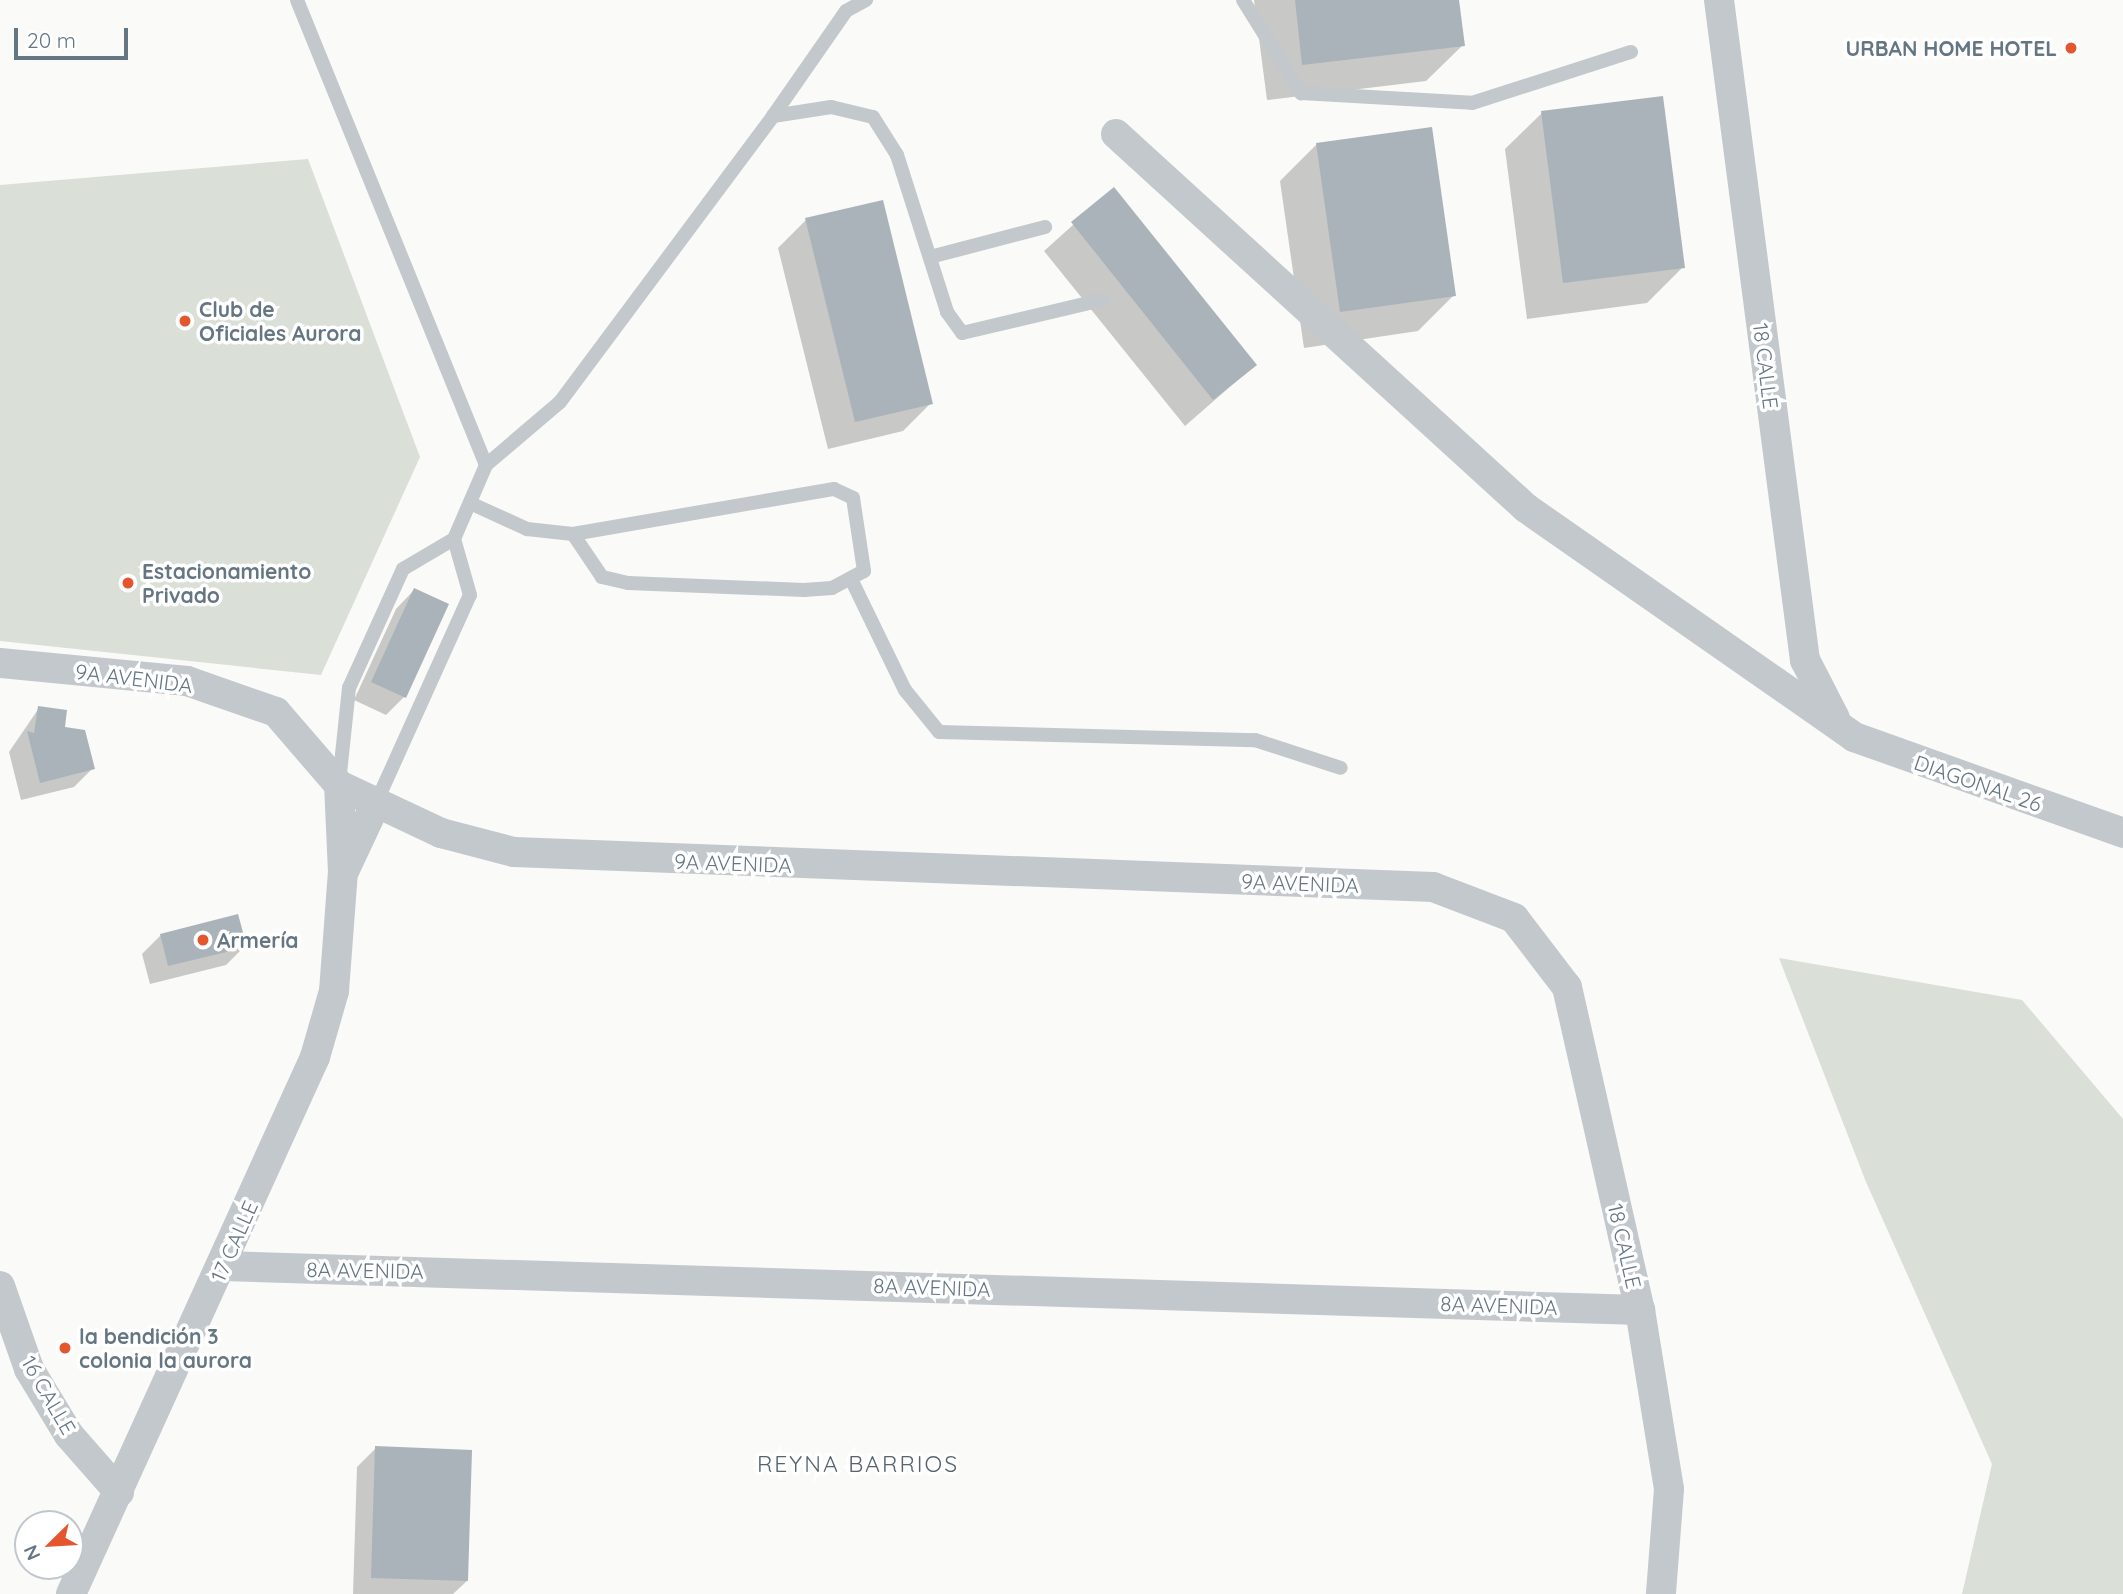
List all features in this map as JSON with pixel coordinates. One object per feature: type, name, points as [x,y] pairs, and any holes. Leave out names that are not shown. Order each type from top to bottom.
[{"type":"street","name":"18 CALLE","points":[[1719,0],[1805,660],[1838,724]]},
{"type":"street","name":"DIAGONAL 26","points":[[1116,134],[1526,508],[1870,747],[2123,833]]},
{"type":"street","name":"9A AVENIDA","points":[[0,663],[187,681],[276,712],[339,785],[441,833],[514,852],[1433,887],[1514,918]]},
{"type":"street","name":"17 CALLE","points":[[71,1594],[224,1266],[315,1057],[334,991],[343,872],[339,785]]},
{"type":"street","name":"17 CALLE","points":[[343,872],[376,803]]},
{"type":"street","name":"18 CALLE","points":[[1514,918],[1567,987],[1640,1310],[1669,1489],[1661,1594]]},
{"type":"street","name":"8A AVENIDA","points":[[224,1266],[1640,1310]]},
{"type":"street","name":"16 CALLE","points":[[0,1286],[29,1369],[69,1435],[118,1492]]},
{"type":"lane","points":[[297,0],[485,466]]},
{"type":"lane","points":[[339,785],[349,688],[403,569],[454,539],[485,466],[560,402],[773,116],[844,5],[866,0]]},
{"type":"lane","points":[[1243,0],[1301,93],[1472,103],[1632,52]]},
{"type":"lane","points":[[773,116],[831,107],[873,117],[897,155],[947,312],[962,333],[1102,300]]},
{"type":"lane","points":[[930,257],[1045,227]]},
{"type":"lane","points":[[470,503],[527,529],[573,534],[834,489],[853,498],[864,571],[852,581],[803,590],[628,583],[602,577],[573,534]]},
{"type":"lane","points":[[376,803],[470,595],[454,539]]},
{"type":"lane","points":[[852,581],[905,690],[939,732],[1255,740],[1340,768]]},
{"type":"shaded area","name":"Club de Oficiales Aurora","points":[[308,159],[420,457],[321,675],[0,641],[0,185]]},
{"type":"shaded area","points":[[1779,958],[2022,1000],[2123,1119],[2123,1594],[1962,1594],[1992,1464],[1866,1182]]},
{"type":"building","points":[[1295,0],[1459,0],[1465,46],[1302,65]]},
{"type":"building","points":[[1663,96],[1685,268],[1563,283],[1541,111]]},
{"type":"building","points":[[1432,127],[1456,296],[1340,312],[1316,143]]},
{"type":"building","points":[[1114,187],[1257,365],[1213,400],[1071,222]]},
{"type":"building","points":[[883,200],[933,404],[855,422],[805,218]]},
{"type":"building","points":[[414,588],[449,604],[406,698],[371,682]]},
{"type":"building","points":[[38,706],[67,710],[65,727],[85,730],[95,769],[40,783],[27,731],[34,733]]},
{"type":"building","name":"Armería","points":[[238,914],[247,947],[168,966],[160,934]]},
{"type":"building","points":[[375,1446],[472,1450],[468,1581],[371,1578]]},
{"type":"place","name":"URBAN HOME HOTEL","points":[[2071,48]]},
{"type":"place","name":"Club de Oficiales Aurora","points":[[185,321]]},
{"type":"place","name":"Estacionamiento Privado","points":[[128,583]]},
{"type":"place","name":"Armería","points":[[203,940]]},
{"type":"place","name":"la bendición 3 colonia la aurora","points":[[65,1348]]},
{"type":"district","name":"REYNA BARRIOS","points":[[858,1464]]}]
